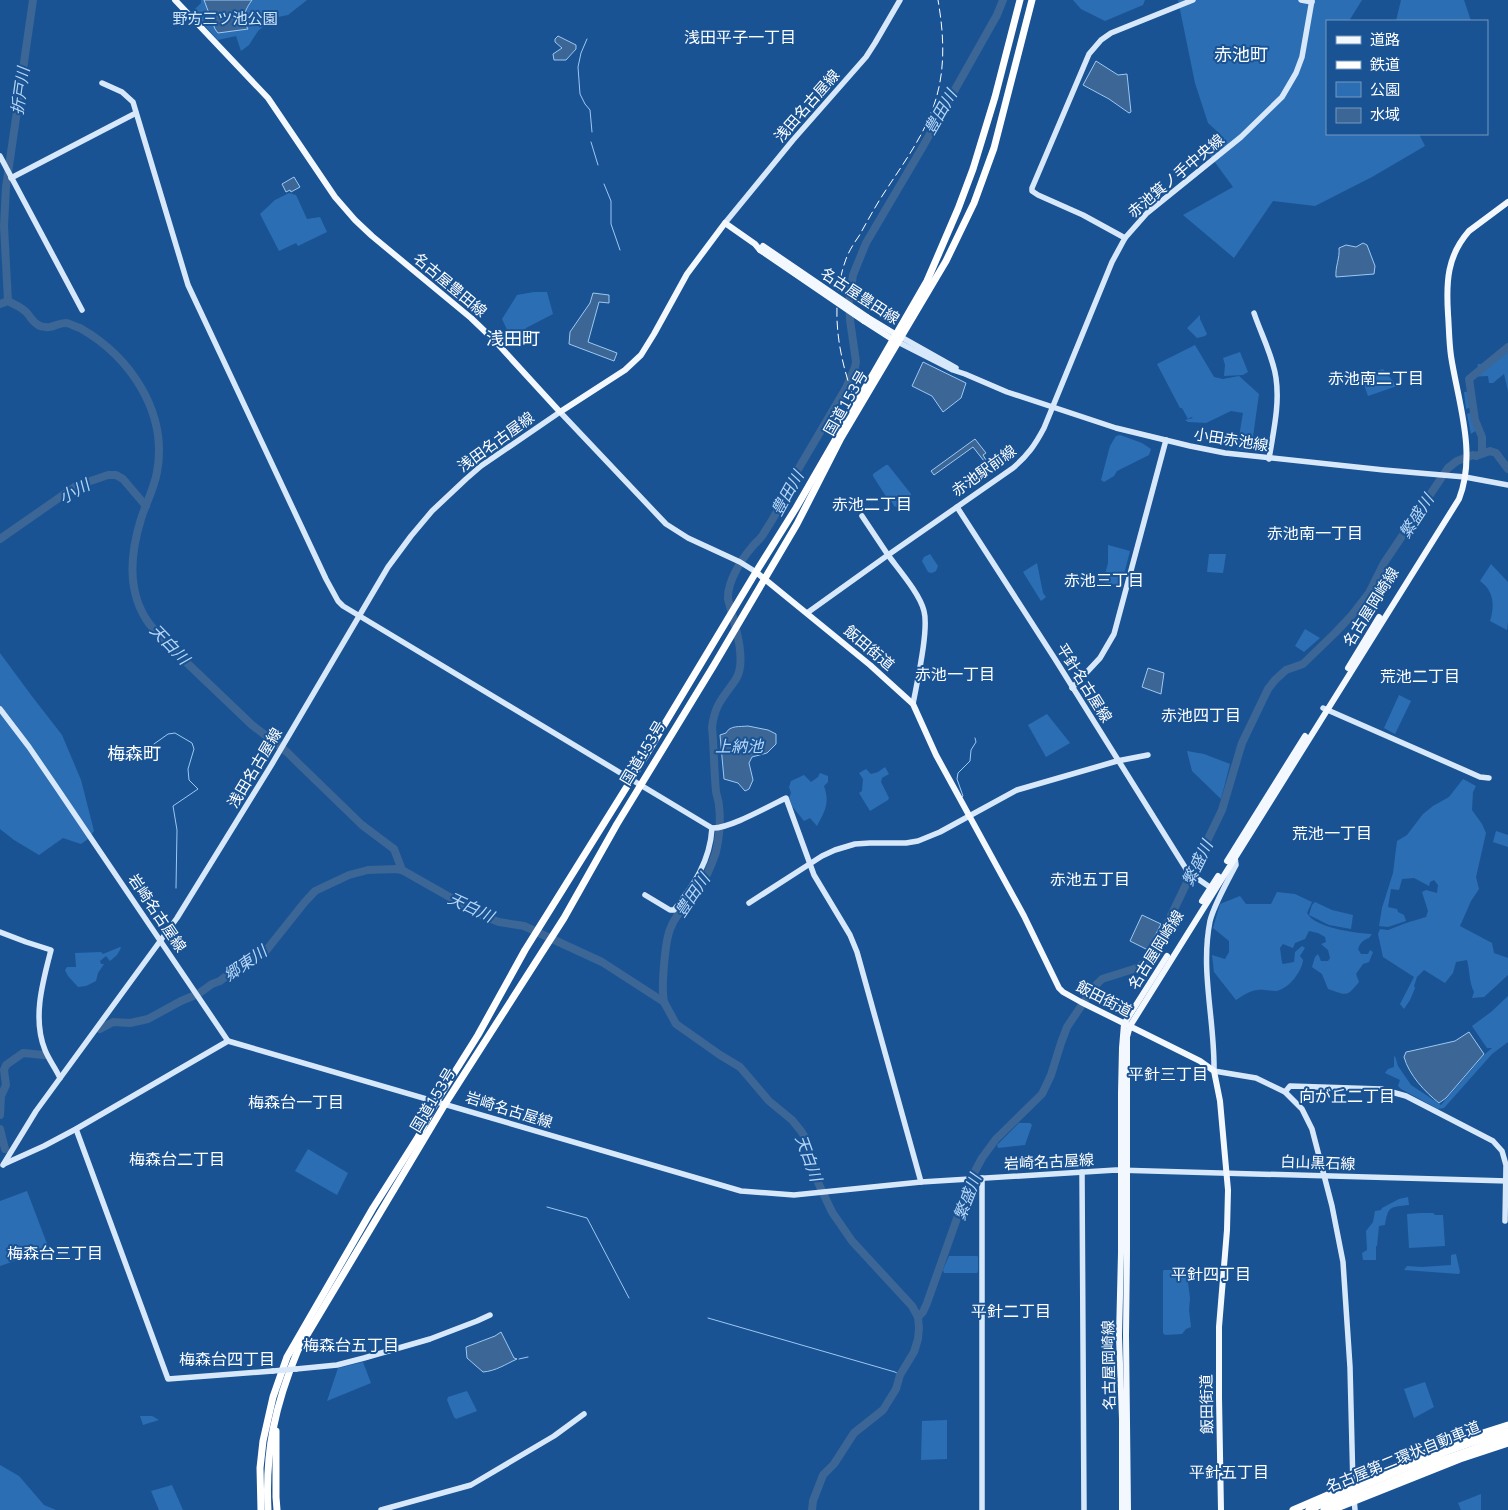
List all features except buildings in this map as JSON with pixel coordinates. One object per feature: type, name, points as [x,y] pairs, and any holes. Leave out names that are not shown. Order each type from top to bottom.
[{"type":"highway","name":"国道153号","points":[[268,1510],[267,1465],[275,1416],[298,1350],[445,1104],[564,918],[616,824],[727,642],[796,524],[926,282],[958,209],[985,131],[1020,0]]},
{"type":"highway","name":"国道153号","points":[[261,1510],[260,1468],[263,1441],[273,1397],[287,1357],[418,1137],[436,1102],[478,1034],[525,950],[723,628],[755,571],[796,508],[896,338],[946,261],[974,203],[994,148],[1030,0]]},
{"type":"highway","points":[[275,1416],[277,1510]]},
{"type":"highway","points":[[1293,1510],[1439,1447],[1508,1425]]},
{"type":"highway","name":"名古屋第二環状自動車道","points":[[1309,1510],[1429,1459],[1508,1432]]},
{"type":"highway","name":"名古屋第二環状自動車道","points":[[1324,1510],[1431,1464],[1508,1437]]},
{"type":"highway","points":[[1332,1510],[1355,1506],[1445,1464],[1508,1443]]},
{"type":"main road","name":"名古屋豊田線","points":[[175,0],[268,98],[336,197],[355,220],[495,341],[560,412]]},
{"type":"main road","name":"名古屋岡崎線","points":[[1122,1510],[1122,1418],[1119,1336],[1127,1025],[1324,709],[1454,507],[1463,488],[1467,456],[1451,354],[1447,300],[1448,276],[1454,254],[1464,237],[1469,231],[1508,202]]},
{"type":"main road","name":"名古屋豊田線","points":[[725,223],[865,319],[896,338]]},
{"type":"main road","points":[[560,412],[626,370],[641,355],[687,274],[725,223]]},
{"type":"main road","name":"飯田街道","points":[[755,571],[877,671],[913,704],[936,755],[1033,933],[1057,985],[1063,992],[1192,1057],[1214,1071],[1220,1101],[1227,1173],[1227,1230],[1219,1327],[1221,1510]]},
{"type":"main road","name":"名古屋岡崎線","points":[[1212,889],[1235,857],[1324,709]]},
{"type":"main road","name":"名古屋岡崎線","points":[[1124,1170],[1128,1510]]},
{"type":"street","name":"浅田名古屋線","points":[[725,223],[793,140],[866,57],[900,0]]},
{"type":"street","points":[[1125,238],[1083,214],[1038,195],[1032,191],[1032,188],[1090,51],[1101,40],[1116,31],[1193,0]]},
{"type":"street","points":[[1301,0],[1312,1]]},
{"type":"street","name":"赤池箕ノ手中央線","points":[[1052,408],[1112,262],[1125,238],[1147,213],[1241,137],[1282,97],[1302,57],[1312,1]]},
{"type":"street","points":[[102,83],[122,92],[133,102],[188,285],[326,579],[343,606],[630,780],[717,828]]},
{"type":"street","points":[[12,178],[136,113]]},
{"type":"street","points":[[0,156],[82,310]]},
{"type":"street","points":[[1254,313],[1273,363],[1276,379],[1277,402],[1269,459]]},
{"type":"street","name":"小田赤池線","points":[[896,338],[954,367],[960,372],[1007,392],[1116,428],[1166,440],[1225,454],[1465,477],[1508,484]]},
{"type":"street","name":"赤池駅前線","points":[[807,613],[1013,468],[1026,457],[1036,444],[1052,408]]},
{"type":"street","points":[[560,412],[666,524],[704,546],[755,571]]},
{"type":"street","name":"浅田名古屋線","points":[[2,1165],[36,1111],[161,941],[203,877],[388,567],[422,523],[454,489],[481,466],[560,412]]},
{"type":"street","points":[[1072,688],[1100,658],[1114,634],[1166,440]]},
{"type":"street","name":"平針名古屋線","points":[[957,507],[1191,875],[1212,889]]},
{"type":"street","points":[[862,516],[918,598],[924,610],[922,651],[913,704]]},
{"type":"street","name":"岩崎名古屋線","points":[[0,709],[29,748],[228,1041],[741,1192],[794,1195],[921,1182],[1124,1170]]},
{"type":"street","points":[[1324,709],[1476,775],[1489,778]]},
{"type":"street","points":[[749,903],[835,850],[855,844],[918,841],[931,837],[1017,790],[1118,761],[1148,755]]},
{"type":"street","points":[[645,894],[670,910],[674,910],[693,886],[704,866],[717,828],[786,798],[816,879],[850,935],[857,952],[921,1182]]},
{"type":"street","points":[[1235,857],[1236,864],[1210,922],[1207,977],[1214,1071],[1256,1078],[1285,1092],[1302,1109],[1312,1129],[1338,1231],[1345,1274],[1355,1506]]},
{"type":"street","points":[[0,932],[52,950],[42,983],[40,1027],[45,1050],[60,1078]]},
{"type":"street","points":[[2,1165],[76,1129],[228,1041]]},
{"type":"street","points":[[1285,1092],[1290,1086],[1380,1089],[1406,1096],[1493,1141],[1498,1145],[1505,1158],[1507,1181],[1504,1221]]},
{"type":"street","points":[[76,1129],[168,1379],[337,1365],[436,1337],[490,1315]]},
{"type":"street","name":"白山黒石線","points":[[1124,1170],[1507,1181]]},
{"type":"street","points":[[1082,1172],[1084,1510]]},
{"type":"street","points":[[975,1179],[982,1510]]},
{"type":"street","points":[[381,1510],[471,1485],[554,1436],[584,1414]]},
{"type":"green space","name":"野方三ツ池公園","points":[[201,0],[307,0],[288,15],[273,18],[258,31],[249,45],[241,51],[236,36],[218,40],[192,12],[201,3]]},
{"type":"green space","points":[[1073,0],[1145,0],[1143,5],[1105,21],[1081,9]]},
{"type":"green space","points":[[1178,0],[1362,0],[1350,20],[1326,20],[1326,135],[1420,135],[1425,146],[1372,177],[1315,206],[1273,201],[1234,258],[1183,215],[1233,187],[1206,150],[1221,135],[1208,123],[1195,83]]},
{"type":"green space","points":[[1401,0],[1464,0],[1471,20],[1396,20]]},
{"type":"green space","points":[[289,193],[296,195],[307,219],[320,217],[327,232],[298,246],[296,243],[279,251],[260,214],[275,200]]},
{"type":"green space","points":[[547,292],[553,314],[526,328],[515,347],[502,319],[517,295]]},
{"type":"green space","points":[[1200,315],[1207,334],[1197,338],[1187,328]]},
{"type":"green space","points":[[1195,345],[1214,377],[1223,379],[1239,376],[1259,394],[1251,451],[1237,449],[1243,413],[1231,411],[1206,423],[1188,422],[1185,420],[1193,418],[1188,419],[1182,408],[1180,408],[1157,364]]},
{"type":"green space","points":[[1508,346],[1508,391],[1504,374],[1493,383],[1489,383],[1488,376],[1470,377],[1477,371],[1478,364],[1485,364]]},
{"type":"green space","points":[[1240,352],[1248,372],[1243,375],[1224,376],[1225,365],[1223,358]]},
{"type":"green space","points":[[1383,369],[1397,386],[1368,396],[1361,376]]},
{"type":"green space","points":[[1472,391],[1474,406],[1466,409],[1464,392]]},
{"type":"green space","points":[[1475,411],[1480,428],[1471,434],[1467,414]]},
{"type":"green space","points":[[1120,435],[1142,443],[1151,449],[1149,455],[1117,471],[1114,476],[1104,482],[1101,480],[1110,446],[1116,436]]},
{"type":"green space","points":[[888,465],[911,494],[911,497],[897,507],[894,506],[889,497],[887,498],[873,476],[873,474]]},
{"type":"green space","points":[[1108,545],[1130,551],[1121,586],[1103,582],[1108,563]]},
{"type":"green space","points":[[930,554],[938,566],[936,571],[932,573],[928,572],[922,561],[924,557]]},
{"type":"green space","points":[[1209,554],[1226,554],[1223,573],[1207,572]]},
{"type":"green space","points":[[1037,563],[1043,593],[1046,597],[1041,601],[1023,572]]},
{"type":"green space","points":[[1491,564],[1508,582],[1507,630],[1490,621],[1493,610],[1491,594],[1480,581]]},
{"type":"green space","points":[[1305,629],[1320,638],[1304,652],[1295,646]]},
{"type":"green space","points":[[0,653],[62,735],[81,780],[94,831],[81,844],[63,838],[39,855],[0,829]]},
{"type":"green space","points":[[1399,695],[1411,701],[1395,734],[1384,728]]},
{"type":"green space","points":[[1047,714],[1070,743],[1046,757],[1028,725]]},
{"type":"green space","points":[[1187,751],[1204,754],[1230,764],[1221,799],[1192,771]]},
{"type":"green space","points":[[885,767],[889,774],[882,778],[881,782],[889,798],[870,811],[859,793],[862,791],[863,779],[859,773],[866,769],[871,774]]},
{"type":"green space","points":[[820,773],[828,776],[828,782],[824,786],[827,802],[817,826],[810,818],[804,821],[792,806],[789,798],[791,793],[789,787],[791,781],[804,775],[811,782]]},
{"type":"green space","points":[[1463,779],[1476,786],[1473,792],[1472,810],[1486,833],[1476,877],[1479,889],[1471,901],[1460,926],[1492,943],[1494,953],[1508,958],[1508,975],[1484,997],[1472,998],[1474,992],[1467,960],[1456,962],[1453,973],[1445,983],[1424,970],[1417,977],[1415,988],[1404,1009],[1400,1004],[1414,977],[1383,957],[1378,934],[1380,929],[1388,930],[1426,917],[1428,911],[1422,892],[1426,890],[1437,893],[1438,885],[1434,880],[1430,882],[1429,886],[1414,878],[1402,879],[1399,890],[1391,889],[1388,907],[1397,909],[1398,912],[1404,915],[1406,921],[1388,927],[1379,926],[1382,908],[1393,873],[1397,841],[1407,835],[1423,814],[1449,797]]},
{"type":"green space","points":[[1496,831],[1508,835],[1508,847],[1493,842]]},
{"type":"green space","points":[[1277,892],[1295,894],[1312,902],[1307,913],[1311,918],[1327,926],[1372,934],[1362,942],[1358,949],[1361,954],[1368,954],[1370,950],[1373,952],[1369,962],[1363,964],[1356,974],[1359,982],[1351,991],[1343,994],[1328,989],[1322,974],[1312,967],[1318,954],[1321,961],[1328,961],[1330,958],[1328,950],[1321,944],[1326,942],[1325,937],[1309,931],[1305,939],[1295,943],[1293,948],[1283,944],[1280,948],[1283,964],[1294,962],[1295,952],[1302,946],[1305,948],[1300,956],[1303,960],[1297,974],[1281,990],[1254,991],[1236,1000],[1214,972],[1212,955],[1225,959],[1229,952],[1229,941],[1213,928],[1220,904],[1240,896],[1246,904],[1271,904]]},
{"type":"green space","points":[[1315,902],[1332,910],[1353,915],[1351,929],[1329,925],[1309,915]]},
{"type":"green space","points":[[120,947],[117,955],[110,961],[106,956],[100,961],[101,964],[104,964],[98,973],[96,981],[86,986],[78,987],[65,970],[67,967],[76,967],[75,953],[101,952],[103,954]]},
{"type":"green space","points":[[1508,996],[1508,1042],[1492,1054],[1444,1108],[1438,1109],[1401,1089],[1398,1086],[1400,1080],[1385,1073],[1388,1069],[1394,1067],[1395,1056],[1398,1066],[1411,1085],[1441,1105],[1492,1048],[1487,1048],[1472,1026]]},
{"type":"green space","points":[[1019,1123],[1030,1123],[1032,1125],[1025,1145],[998,1148],[997,1145]]},
{"type":"green space","points":[[308,1149],[348,1173],[337,1195],[295,1171]]},
{"type":"green space","points":[[27,1191],[49,1249],[0,1266],[0,1201]]},
{"type":"green space","points":[[1408,1197],[1409,1205],[1391,1209],[1387,1214],[1385,1225],[1379,1226],[1376,1260],[1363,1260],[1362,1253],[1367,1250],[1366,1231],[1373,1222],[1375,1211],[1381,1210],[1399,1199]]},
{"type":"green space","points":[[1407,1214],[1443,1215],[1445,1246],[1409,1248]]},
{"type":"green space","points":[[1456,1254],[1459,1274],[1404,1270],[1407,1266],[1451,1265],[1451,1255]]},
{"type":"green space","points":[[949,1256],[977,1256],[977,1273],[944,1273],[943,1270]]},
{"type":"green space","points":[[1164,1270],[1180,1270],[1187,1275],[1191,1327],[1182,1334],[1165,1335],[1163,1333]]},
{"type":"green space","points":[[363,1362],[371,1383],[327,1401],[338,1368]]},
{"type":"green space","points":[[1425,1382],[1434,1407],[1414,1418],[1404,1389]]},
{"type":"green space","points":[[467,1391],[477,1411],[456,1419],[447,1400],[448,1397]]},
{"type":"green space","points":[[140,1416],[152,1416],[159,1420],[143,1425]]},
{"type":"green space","points":[[947,1420],[947,1459],[921,1460],[922,1421]]},
{"type":"green space","points":[[0,1465],[19,1476],[44,1505],[56,1510],[0,1510]]},
{"type":"green space","points":[[172,1485],[183,1510],[159,1510],[151,1491]]},
{"type":"green space","points":[[1481,1494],[1481,1510],[1461,1510],[1458,1503]]},
{"type":"water","points":[[204,0],[252,0],[247,7],[244,18],[248,29],[218,33]]},
{"type":"water","points":[[558,36],[576,45],[576,49],[566,60],[554,60],[553,54],[562,48],[555,42]]},
{"type":"water","points":[[1096,61],[1118,75],[1127,74],[1131,112],[1129,113],[1109,99],[1083,85]]},
{"type":"water","points":[[294,177],[300,187],[291,192],[290,190],[286,192],[282,184]]},
{"type":"water","points":[[1363,243],[1367,245],[1375,266],[1374,274],[1336,277],[1339,248],[1346,245],[1356,247]]},
{"type":"water","points":[[593,293],[609,295],[609,303],[599,302],[588,342],[617,353],[614,361],[569,344],[570,332],[590,303]]},
{"type":"water","points":[[923,362],[966,383],[961,398],[943,412],[932,396],[912,386]]},
{"type":"water","points":[[975,439],[986,453],[983,455],[986,460],[984,461],[973,447],[934,475],[931,471]]},
{"type":"water","points":[[1148,668],[1164,673],[1161,694],[1142,687]]},
{"type":"water","name":"上納池","points":[[748,726],[768,730],[776,734],[776,744],[767,753],[752,757],[749,763],[753,780],[749,789],[745,791],[738,783],[724,779],[720,735],[733,728]]},
{"type":"water","points":[[1142,915],[1161,924],[1148,950],[1130,941]]},
{"type":"water","points":[[1469,1032],[1484,1054],[1446,1098],[1439,1103],[1428,1094],[1414,1077],[1406,1064],[1404,1057],[1406,1052],[1455,1041]]},
{"type":"water","points":[[501,1332],[514,1358],[517,1359],[497,1369],[483,1372],[467,1358],[466,1347]]},
{"type":"waterway","name":"折戸川","points":[[8,301],[4,226],[6,187],[33,0]]},
{"type":"waterway","name":"豊田川","points":[[664,1002],[664,964],[669,933],[677,916],[705,879],[716,852],[718,841],[720,812],[716,792],[713,719],[718,706],[736,679],[741,661],[736,628],[728,599],[730,586],[743,558],[761,537],[784,499],[793,478],[846,388],[855,367],[849,302],[853,275],[866,243],[997,15],[1003,0]]},
{"type":"waterway","points":[[587,39],[578,67],[580,94],[590,110],[592,132]]},
{"type":"waterway","points":[[591,142],[598,165]]},
{"type":"waterway","points":[[604,184],[611,201],[611,224],[620,250]]},
{"type":"waterway","name":"天白川","points":[[0,304],[8,301],[18,306],[40,326],[51,327],[66,323],[80,328],[115,354],[130,371],[142,389],[151,408],[157,429],[159,450],[156,478],[141,519],[133,557],[133,583],[140,607],[146,619],[165,642],[252,725],[287,752],[362,825],[394,849],[402,870]]},
{"type":"waterway","points":[[1482,453],[1482,437],[1475,420],[1469,379],[1508,347]]},
{"type":"waterway","name":"繁盛川","points":[[918,1317],[923,1312],[927,1303],[961,1207],[982,1158],[996,1139],[1042,1094],[1051,1075],[1067,1027],[1094,987],[1102,979],[1137,968],[1152,955],[1222,810],[1242,743],[1268,689],[1286,670],[1303,664],[1352,615],[1369,593],[1384,563],[1448,468],[1457,461],[1490,451],[1496,453],[1508,469]]},
{"type":"waterway","name":"小川","points":[[0,539],[76,486],[108,475],[116,475],[123,479],[146,506]]},
{"type":"waterway","points":[[154,744],[168,734],[175,733],[192,743],[194,749],[188,769],[189,780],[198,789],[173,806],[177,830],[176,888]]},
{"type":"waterway","points":[[962,797],[957,779],[958,773],[970,761],[971,750],[976,742],[975,738]]},
{"type":"waterway","name":"豊田川","points":[[100,1029],[113,1022],[130,1023],[148,1019],[220,981],[242,964],[265,952],[315,891],[349,875],[368,870],[402,870],[483,916],[499,922],[524,926],[602,962],[664,1002],[676,1024],[740,1067],[769,1101],[792,1120],[801,1131],[806,1139],[815,1176],[832,1212],[852,1241],[912,1306],[918,1317],[918,1339],[914,1352],[900,1375],[896,1389],[883,1410],[854,1433],[834,1464],[823,1475],[813,1501],[812,1510]]},
{"type":"waterway","name":"郷東川","points":[[0,1115],[1,1096],[6,1085],[4,1070],[6,1065],[23,1053],[44,1055]]},
{"type":"waterway","name":"郷東川","points":[[0,1129],[5,1149]]},
{"type":"waterway","points":[[547,1207],[587,1218],[629,1298]]},
{"type":"waterway","points":[[708,1318],[900,1375]]},
{"type":"waterway","points":[[519,1359],[528,1357]]},
{"type":"railway","points":[[852,393],[842,360],[837,326],[838,292],[841,276],[850,250],[880,199],[914,148],[934,105],[941,79],[943,52],[938,0]]},
{"type":"district","name":"浅田平子一丁目","points":[[740,37]]},
{"type":"district","name":"赤池町","points":[[1241,55]]},
{"type":"district","name":"浅田町","points":[[513,339]]},
{"type":"district","name":"赤池南二丁目","points":[[1376,378]]},
{"type":"district","name":"赤池二丁目","points":[[872,504]]},
{"type":"district","name":"赤池南一丁目","points":[[1315,533]]},
{"type":"district","name":"赤池三丁目","points":[[1104,580]]},
{"type":"district","name":"赤池一丁目","points":[[955,674]]},
{"type":"district","name":"荒池二丁目","points":[[1420,676]]},
{"type":"district","name":"赤池四丁目","points":[[1201,715]]},
{"type":"district","name":"梅森町","points":[[134,754]]},
{"type":"district","name":"荒池一丁目","points":[[1332,833]]},
{"type":"district","name":"赤池五丁目","points":[[1090,879]]},
{"type":"district","name":"平針三丁目","points":[[1168,1074]]},
{"type":"district","name":"向が丘二丁目","points":[[1347,1096]]},
{"type":"district","name":"梅森台一丁目","points":[[296,1102]]},
{"type":"district","name":"梅森台二丁目","points":[[177,1159]]},
{"type":"district","name":"梅森台三丁目","points":[[55,1253]]},
{"type":"district","name":"平針四丁目","points":[[1211,1274]]},
{"type":"district","name":"平針二丁目","points":[[1011,1311]]},
{"type":"district","name":"梅森台五丁目","points":[[351,1345]]},
{"type":"district","name":"梅森台四丁目","points":[[227,1359]]},
{"type":"district","name":"平針五丁目","points":[[1229,1472]]}]
